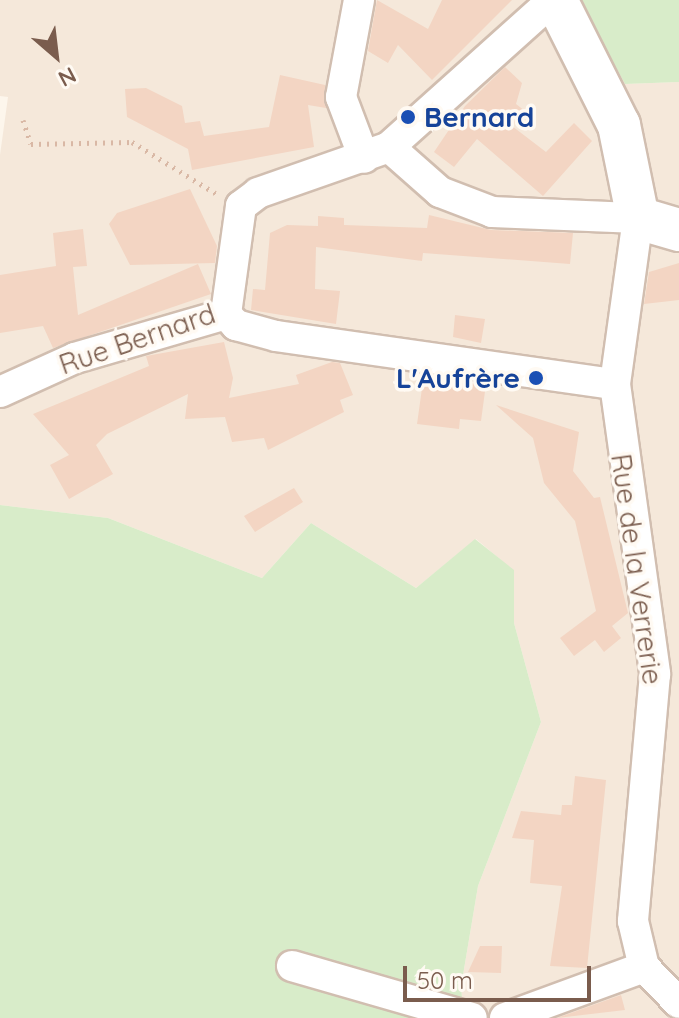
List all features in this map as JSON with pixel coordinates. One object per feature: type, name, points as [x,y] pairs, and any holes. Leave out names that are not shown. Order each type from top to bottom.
[{"type":"street","points":[[359,0],[341,97],[376,152],[440,192],[492,212],[638,218],[679,230]]},
{"type":"street","points":[[241,206],[258,193],[376,152],[554,0],[619,125],[638,218]]},
{"type":"street","name":"Rue Bernard","points":[[0,392],[75,358],[226,314],[241,206]]},
{"type":"street","name":"Rue de la Verrerie","points":[[638,218],[615,384],[655,674],[633,909],[644,967],[673,999]]},
{"type":"street","points":[[226,314],[236,325],[276,336],[615,384]]},
{"type":"street","points":[[292,966],[472,1018]]},
{"type":"street","points":[[505,1018],[644,967]]},
{"type":"path","points":[[23,120],[31,144],[132,142],[241,206]]},
{"type":"shaded area","points":[[0,0],[579,0],[625,84],[679,82],[679,1018],[464,1018],[461,987],[478,886],[541,722],[514,623],[514,571],[476,539],[416,588],[311,523],[262,578],[108,518],[0,505],[0,155],[8,97],[0,96]]},
{"type":"green space","points":[[579,0],[679,0],[679,82],[625,84]]},
{"type":"green space","points":[[0,505],[108,518],[262,578],[311,523],[416,588],[475,539],[514,570],[514,623],[541,722],[478,886],[461,987],[464,1018],[0,1018]]},
{"type":"building","points":[[377,0],[428,29],[442,0],[512,0],[432,80],[398,45],[388,63],[368,51]]},
{"type":"building","points":[[505,67],[522,83],[516,104],[525,111],[512,126],[546,152],[574,123],[592,141],[543,196],[477,139],[454,167],[434,152],[465,106]]},
{"type":"building","points":[[280,75],[325,85],[326,108],[308,105],[314,147],[192,170],[188,149],[127,117],[125,89],[146,88],[182,106],[185,123],[200,121],[204,136],[269,127]]},
{"type":"building","points":[[190,189],[217,246],[215,263],[130,265],[109,224],[117,213]]},
{"type":"building","points":[[429,215],[491,230],[573,233],[570,264],[423,253],[422,261],[316,247],[315,289],[340,291],[336,324],[251,310],[253,289],[265,290],[270,233],[287,225],[318,226],[318,216],[344,218],[344,225],[427,228]]},
{"type":"building","points":[[83,229],[87,266],[73,267],[78,315],[198,264],[211,294],[53,348],[43,326],[0,333],[0,275],[56,266],[53,233]]},
{"type":"building","points":[[679,263],[679,300],[644,304],[649,272]]},
{"type":"building","points":[[455,315],[485,319],[481,343],[453,337]]},
{"type":"building","points":[[224,342],[233,378],[229,398],[299,384],[296,375],[332,362],[340,363],[353,395],[340,400],[344,412],[268,450],[264,438],[232,442],[225,417],[185,419],[188,394],[107,434],[96,445],[113,474],[69,499],[50,465],[69,455],[33,414],[149,366],[146,356]]},
{"type":"building","points":[[423,381],[486,384],[481,421],[460,419],[459,429],[417,424]]},
{"type":"building","points":[[496,405],[579,432],[573,471],[594,498],[600,497],[628,613],[612,626],[621,638],[604,652],[595,640],[574,656],[560,638],[596,611],[575,521],[544,483],[533,438]]},
{"type":"building","points":[[294,488],[303,502],[255,532],[244,516]]},
{"type":"building","points":[[575,776],[606,780],[587,968],[550,966],[562,886],[530,883],[534,840],[512,838],[521,811],[561,815],[562,805],[572,805]]},
{"type":"building","points":[[480,946],[502,946],[501,973],[468,972]]},
{"type":"building","points":[[621,995],[625,1010],[557,1018]]},
{"type":"place","name":"Bernard","points":[[408,117]]},
{"type":"place","name":"L'Aufrère","points":[[536,378]]}]
